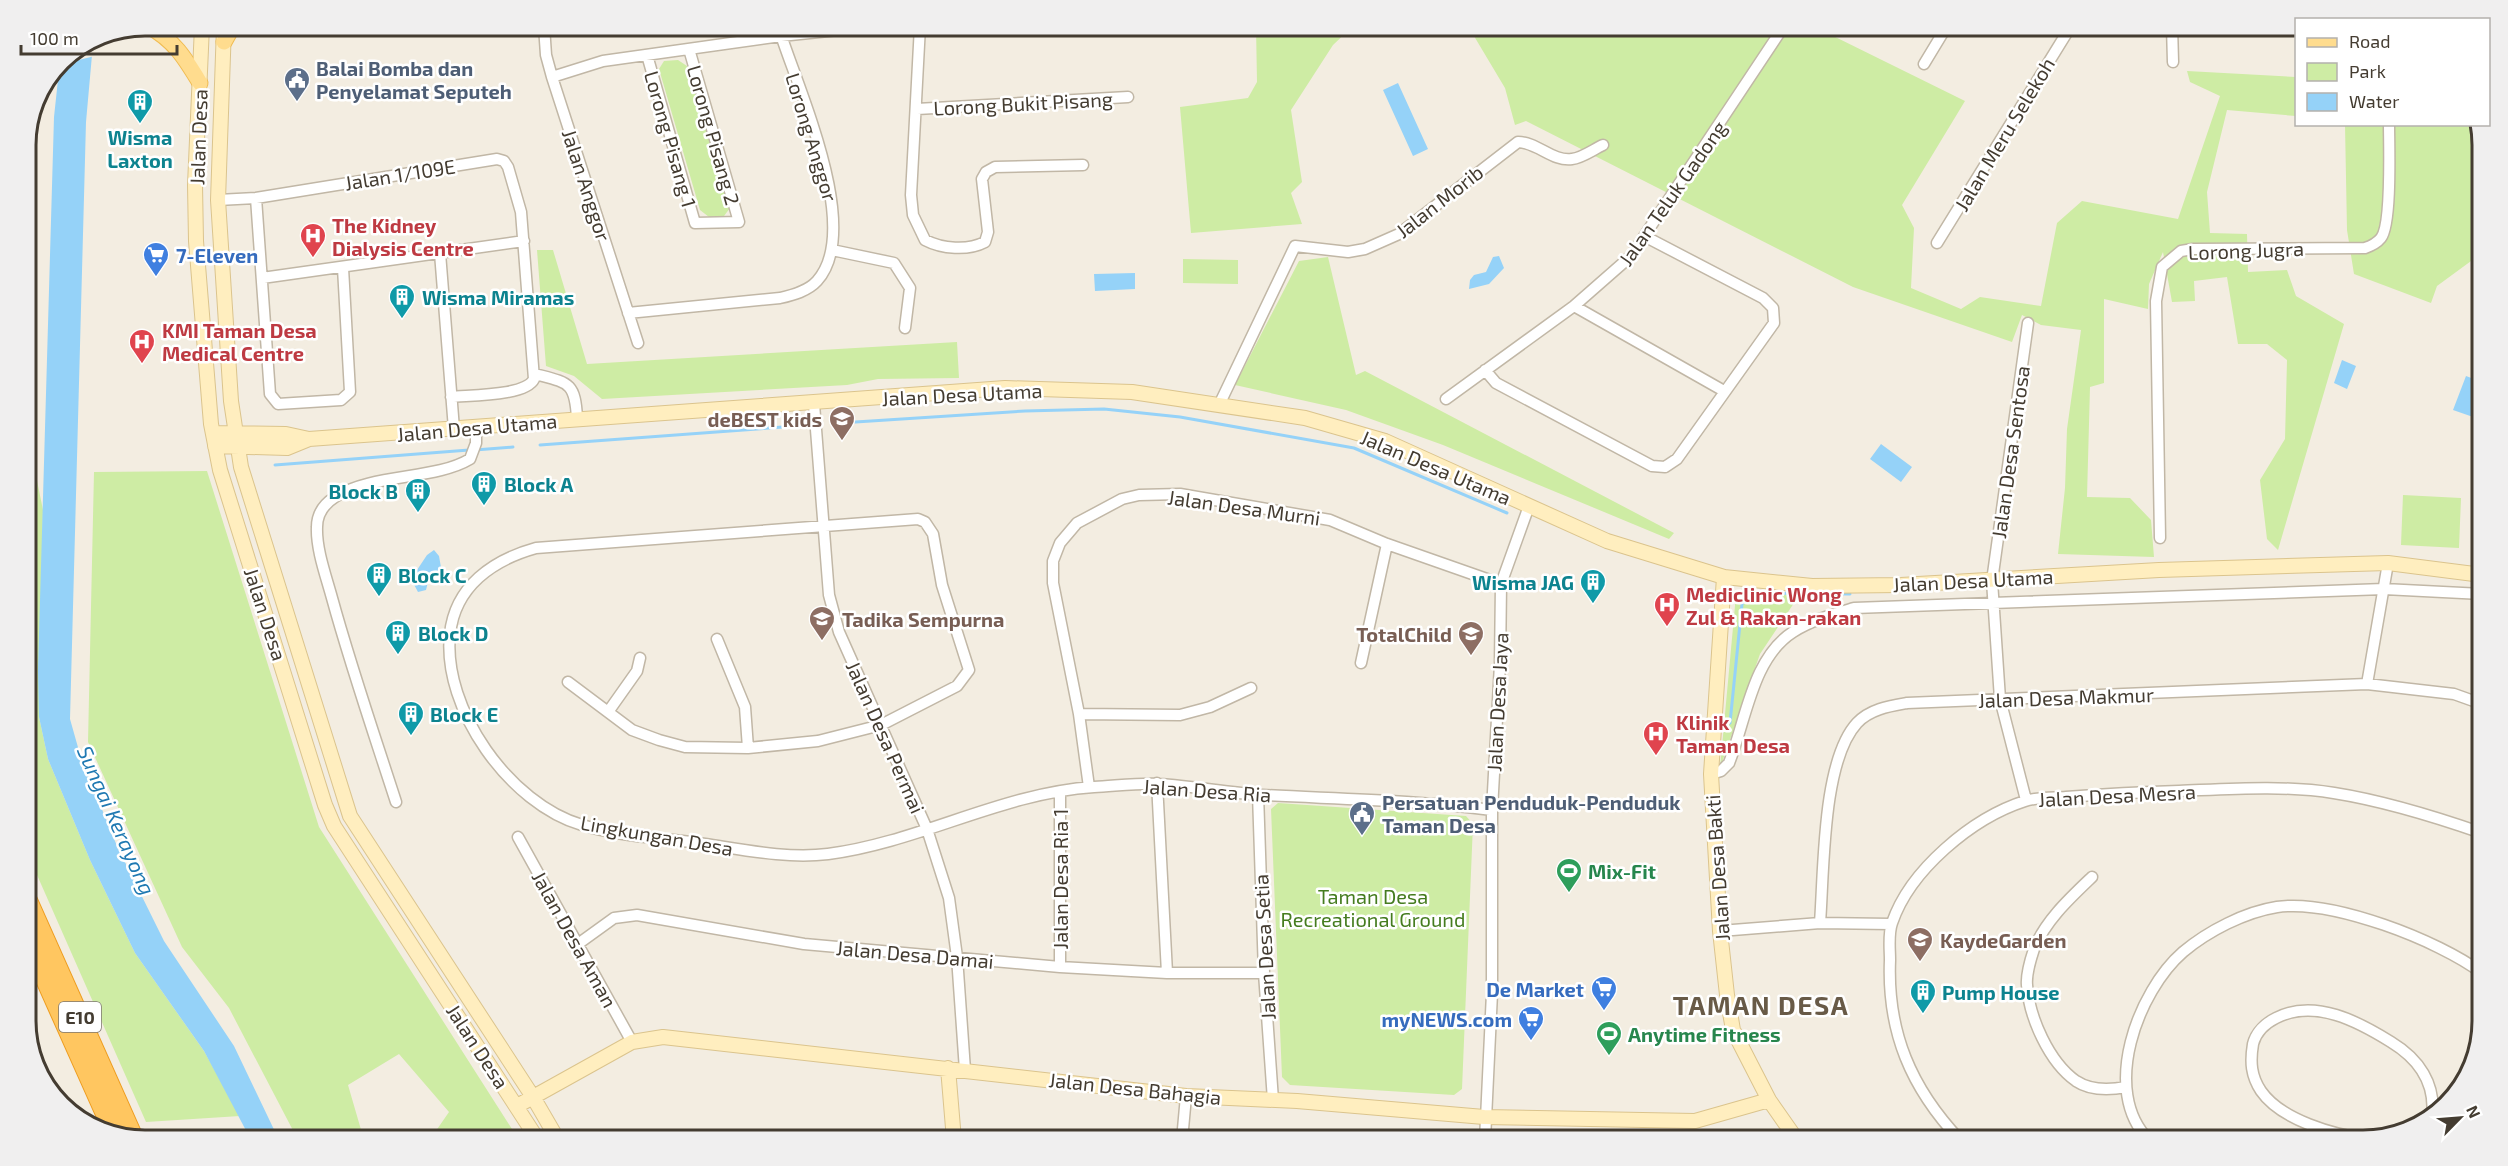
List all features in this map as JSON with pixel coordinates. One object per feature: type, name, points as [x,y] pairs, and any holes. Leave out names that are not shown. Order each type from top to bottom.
[{"type":"highway","name":"E10","points":[[36,918],[130,1129]]},
{"type":"highway","name":"E10","points":[[36,959],[109,1124]]},
{"type":"main road","points":[[167,36],[183,53],[200,83]]},
{"type":"main road","points":[[224,42],[227,36]]},
{"type":"street","name":"Jalan Desa","points":[[202,36],[195,185],[196,241],[214,439],[220,470],[325,805],[334,826],[532,1130]]},
{"type":"street","name":"Jalan Desa","points":[[224,36],[218,201],[231,401],[236,440],[266,553],[350,816],[552,1130]]},
{"type":"street","name":"Jalan Anggor","points":[[545,36],[546,55],[552,77],[638,343]]},
{"type":"street","points":[[552,77],[603,61],[689,49],[755,36]]},
{"type":"street","name":"Lorong Anggor","points":[[628,313],[780,298],[800,292],[817,282],[828,265],[832,250],[834,210],[829,179],[782,36]]},
{"type":"street","points":[[920,36],[910,195],[919,230],[925,240],[935,245],[977,246],[985,242],[988,232],[982,179],[986,172],[995,167],[1083,165]]},
{"type":"street","name":"Jalan Teluk Gadong","points":[[1446,399],[1574,306],[1617,271],[1646,237],[1777,36]]},
{"type":"street","points":[[1924,64],[1941,36]]},
{"type":"street","name":"Jalan Meru Selekoh","points":[[1937,243],[2065,36]]},
{"type":"street","points":[[2172,36],[2173,62]]},
{"type":"street","name":"Lorong Pisang 2","points":[[689,49],[739,222],[696,223]]},
{"type":"street","name":"Lorong Pisang 1","points":[[647,55],[696,223]]},
{"type":"street","name":"Lorong Bukit Pisang","points":[[917,109],[1128,97]]},
{"type":"street","name":"Lorong Jugra","points":[[2160,537],[2156,301],[2162,267],[2181,251],[2193,249],[2365,248],[2374,244],[2383,237],[2386,215],[2390,170],[2389,126]]},
{"type":"street","name":"Jalan Morib","points":[[1220,403],[1295,246],[1348,252],[1384,242],[1399,234],[1518,142],[1530,142],[1562,159],[1573,159],[1603,145]]},
{"type":"street","name":"Jalan 1/109E","points":[[256,198],[500,159],[508,167],[521,212],[535,374]]},
{"type":"street","points":[[218,201],[256,198],[270,392],[272,400],[278,404],[341,399],[348,396],[350,383],[343,268]]},
{"type":"street","points":[[1485,370],[1496,383],[1652,466],[1665,467],[1677,459],[1774,323],[1773,308],[1763,298],[1646,237]]},
{"type":"street","points":[[262,278],[524,241]]},
{"type":"street","points":[[832,250],[894,263],[910,288],[905,328]]},
{"type":"street","points":[[440,253],[454,429]]},
{"type":"street","points":[[1574,306],[1724,391]]},
{"type":"street","name":"Jalan Desa Sentosa","points":[[2026,800],[2000,699],[1992,581],[2028,323]]},
{"type":"street","points":[[451,397],[526,388],[532,383],[535,374],[570,385],[574,392],[577,418]]},
{"type":"street","name":"Jalan Desa Utama","points":[[214,439],[236,440],[286,434],[309,439],[523,426],[577,418],[814,404],[1005,388],[1132,392],[1220,403],[1305,418],[1385,441],[1634,551],[1724,577],[1812,586],[1992,581],[2161,570],[2388,563],[2472,574]]},
{"type":"street","name":"Jalan Desa Permai","points":[[814,404],[826,573],[839,632],[927,829],[949,898],[957,957],[965,1070]]},
{"type":"street","points":[[396,802],[350,665],[323,564],[317,527],[321,509],[335,497],[387,479],[454,466],[470,459],[476,443],[476,428]]},
{"type":"street","name":"Jalan Desa Murni","points":[[1089,787],[1079,714],[1053,583],[1053,561],[1060,543],[1077,523],[1104,507],[1139,495],[1196,496],[1330,520],[1387,544],[1501,584]]},
{"type":"street","name":"Jalan Desa Jaya","points":[[1485,1130],[1492,993],[1492,810],[1500,664],[1501,584],[1529,506]]},
{"type":"street","name":"Lingkungan Desa","points":[[881,725],[957,686],[969,670],[942,585],[933,534],[925,522],[918,519],[824,528],[536,548],[512,554],[468,586],[451,620],[449,645],[451,668],[467,720],[481,744],[526,794],[556,814],[582,825],[782,855],[824,855],[860,849],[927,829]]},
{"type":"street","points":[[1361,663],[1387,544]]},
{"type":"street","points":[[2367,684],[2388,563]]},
{"type":"street","name":"Jalan Desa Bakti","points":[[1724,577],[1711,774],[1720,931],[1733,1030],[1769,1100],[1790,1130]]},
{"type":"street","points":[[1711,774],[1721,771],[1729,763],[1762,667],[1776,647],[1792,632],[1812,622],[1854,608],[2384,589],[2472,593]]},
{"type":"street","points":[[717,639],[742,696],[748,748]]},
{"type":"street","points":[[608,712],[637,671],[640,658]]},
{"type":"street","points":[[568,682],[632,730],[685,747],[748,748],[818,741],[881,725]]},
{"type":"street","name":"Jalan Desa Makmur","points":[[1820,922],[1827,826],[1834,778],[1842,749],[1859,721],[1885,706],[1907,703],[2367,684],[2454,694],[2472,700]]},
{"type":"street","points":[[1079,714],[1180,715],[1210,707],[1251,688]]},
{"type":"street","points":[[1157,783],[1167,973]]},
{"type":"street","name":"Jalan Desa Ria","points":[[927,829],[1024,798],[1089,787],[1157,783],[1258,794],[1492,810]]},
{"type":"street","name":"Jalan Desa Mesra","points":[[1951,1130],[1927,1102],[1910,1072],[1898,1037],[1889,979],[1891,924],[1911,889],[1940,853],[1980,821],[2026,800],[2111,793],[2290,789],[2331,792],[2391,803],[2472,830]]},
{"type":"street","name":"Jalan Desa Ria 1","points":[[1060,792],[1060,967]]},
{"type":"street","name":"Jalan Desa Setia","points":[[1258,794],[1264,973],[1273,1100]]},
{"type":"street","name":"Jalan Desa Aman","points":[[518,837],[632,1042]]},
{"type":"street","points":[[2092,878],[2062,906],[2034,948],[2026,983],[2035,1020],[2052,1054],[2066,1071],[2078,1082],[2091,1087],[2108,1090],[2126,1087]]},
{"type":"street","points":[[2142,1130],[2126,1087],[2127,1059],[2137,1023],[2154,985],[2184,952],[2205,937],[2254,912],[2278,907],[2312,905],[2344,912],[2428,942],[2472,967]]},
{"type":"street","name":"Jalan Desa Damai","points":[[578,944],[614,918],[637,915],[804,944],[1060,967],[1167,973],[1264,973]]},
{"type":"street","points":[[1720,931],[1820,922],[1891,924]]},
{"type":"street","points":[[2322,1130],[2277,1107],[2262,1093],[2253,1078],[2250,1059],[2254,1039],[2266,1023],[2286,1013],[2306,1011],[2331,1013],[2364,1026],[2399,1047],[2421,1068],[2431,1088]]},
{"type":"street","name":"Jalan Desa Bahagia","points":[[517,1106],[632,1042],[663,1037],[1186,1096],[1273,1100],[1484,1117],[1695,1121],[1769,1100]]},
{"type":"street","points":[[948,1068],[953,1130]]},
{"type":"street","points":[[1183,1130],[1186,1096]]},
{"type":"green space","points":[[1256,36],[1342,36],[1333,45],[1291,110],[1302,182],[1291,193],[1302,224],[1191,233],[1180,107],[1248,98],[1257,82]]},
{"type":"green space","points":[[1474,36],[1833,36],[1965,101],[1902,205],[1914,228],[1911,288],[1961,309],[1980,297],[2041,306],[2057,223],[2082,201],[2178,219],[2220,96],[2190,82],[2187,71],[2295,77],[2295,116],[2227,110],[2207,192],[2210,233],[2247,234],[2248,272],[2287,270],[2296,296],[2344,324],[2278,550],[2267,539],[2260,480],[2285,439],[2287,360],[2267,344],[2238,344],[2227,277],[2194,281],[2195,301],[2172,302],[2163,252],[2149,284],[2148,309],[2104,299],[2104,383],[2090,387],[2087,497],[2130,498],[2151,520],[2154,557],[2058,554],[2065,488],[2067,429],[2081,330],[2041,325],[2022,315],[2012,342],[1853,287],[1526,121],[1515,125],[1505,88]]},
{"type":"green space","points":[[678,60],[687,66],[730,208],[724,216],[709,217],[700,210],[659,69],[664,61]]},
{"type":"green space","points":[[2345,126],[2470,126],[2472,260],[2437,286],[2431,303],[2354,274],[2347,230]]},
{"type":"green space","points":[[537,250],[553,250],[587,364],[957,342],[959,378],[878,379],[847,385],[602,399],[574,376],[546,366]]},
{"type":"green space","points":[[1328,257],[1356,375],[1365,371],[1674,533],[1669,539],[1443,445],[1346,410],[1235,385],[1299,261]]},
{"type":"green space","points":[[1183,259],[1238,260],[1238,284],[1183,283]]},
{"type":"green space","points":[[207,471],[319,827],[513,1130],[437,1130],[449,1112],[399,1054],[348,1085],[361,1130],[293,1130],[229,1008],[182,947],[88,742],[94,472]]},
{"type":"green space","points":[[36,476],[43,510],[39,717],[48,759],[90,860],[135,953],[204,1051],[240,1116],[146,1122],[36,873]]},
{"type":"green space","points":[[2403,495],[2461,498],[2459,548],[2401,545]]},
{"type":"green space","points":[[1800,594],[1760,654],[1720,768],[1736,595]]},
{"type":"green space","name":"Taman Desa Recreational Ground","points":[[1278,803],[1466,816],[1473,824],[1462,1089],[1454,1095],[1290,1085],[1282,1077],[1271,809]]},
{"type":"water","points":[[92,55],[86,122],[70,719],[81,758],[117,846],[164,941],[234,1046],[274,1130],[246,1130],[204,1051],[135,953],[90,860],[48,759],[39,717],[38,670],[54,117],[58,80],[81,57]]},
{"type":"water","points":[[1398,83],[1428,149],[1413,156],[1383,90]]},
{"type":"water","points":[[1499,256],[1504,268],[1489,284],[1469,289],[1470,280],[1474,275],[1486,272],[1493,257]]},
{"type":"water","points":[[1135,273],[1135,289],[1095,291],[1094,274]]},
{"type":"water","points":[[2342,360],[2356,366],[2347,389],[2334,383]]},
{"type":"water","points":[[2466,376],[2472,378],[2472,417],[2453,410]]},
{"type":"water","points":[[1881,444],[1912,467],[1901,482],[1870,459]]},
{"type":"water","points":[[434,550],[439,556],[442,573],[430,574],[426,590],[418,592],[411,579],[427,555]]},
{"type":"pier","points":[[95,49],[95,56],[76,61]]},
{"type":"waterway","points":[[840,423],[1025,411],[1104,409],[1180,417],[1354,448],[1507,513]]},
{"type":"waterway","points":[[540,445],[797,426]]},
{"type":"waterway","points":[[475,450],[513,447]]},
{"type":"waterway","points":[[275,465],[469,450]]},
{"type":"waterway","points":[[1730,723],[1742,604],[1752,593],[1850,594]]},
{"type":"place","name":"Balai Bomba dan Penyelamat Seputeh","points":[[297,103]]},
{"type":"place","name":"Wisma Laxton","points":[[140,125]]},
{"type":"place","name":"The Kidney Dialysis Centre","points":[[313,259]]},
{"type":"place","name":"7-Eleven","points":[[156,278]]},
{"type":"place","name":"Wisma Miramas","points":[[402,320]]},
{"type":"place","name":"KMI Taman Desa Medical Centre","points":[[142,365]]},
{"type":"place","name":"deBEST kids","points":[[842,442]]},
{"type":"place","name":"Block A","points":[[484,507]]},
{"type":"place","name":"Block B","points":[[418,514]]},
{"type":"place","name":"Block C","points":[[379,598]]},
{"type":"place","name":"Wisma JAG","points":[[1593,605]]},
{"type":"place","name":"Mediclinic Wong Zul & Rakan-rakan","points":[[1667,628]]},
{"type":"place","name":"Tadika Sempurna","points":[[822,642]]},
{"type":"place","name":"Block D","points":[[398,656]]},
{"type":"place","name":"TotalChild","points":[[1471,657]]},
{"type":"place","name":"Block E","points":[[411,737]]},
{"type":"place","name":"Klinik Taman Desa","points":[[1656,757]]},
{"type":"place","name":"Persatuan Penduduk-Penduduk Taman Desa","points":[[1362,837]]},
{"type":"place","name":"Mix-Fit","points":[[1569,894]]},
{"type":"place","name":"KaydeGarden","points":[[1920,963]]},
{"type":"place","name":"De Market","points":[[1604,1012]]},
{"type":"place","name":"Pump House","points":[[1923,1015]]},
{"type":"place","name":"myNEWS.com","points":[[1531,1042]]},
{"type":"place","name":"Anytime Fitness","points":[[1609,1057]]},
{"type":"district","name":"TAMAN DESA","points":[[1761,1004]]},
{"type":"water label","name":"Sungai Kerayong","points":[[117,820]]}]
